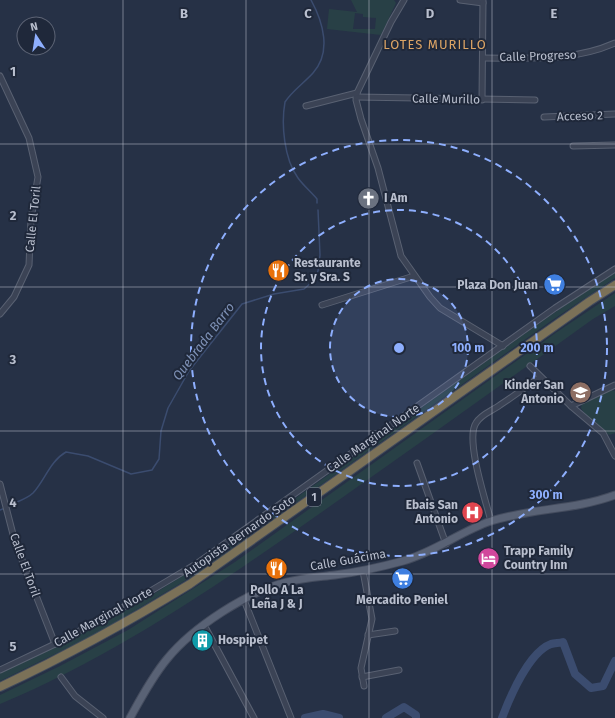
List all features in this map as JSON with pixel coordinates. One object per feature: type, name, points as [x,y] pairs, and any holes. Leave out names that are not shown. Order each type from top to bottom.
[{"type":"highway","name":"Autopista Bernardo Soto","points":[[0,687],[75,651],[190,584],[590,300],[615,285]]},
{"type":"main road","name":"Calle Guácima","points":[[130,718],[149,685],[167,659],[204,625],[244,600],[287,582],[363,570],[404,561],[446,544],[491,521],[520,514],[579,506],[615,495]]},
{"type":"street","points":[[404,0],[391,22],[356,95],[361,119],[378,168],[399,251],[414,276],[440,308],[502,346]]},
{"type":"street","points":[[460,0],[483,2],[482,100]]},
{"type":"street","name":"Calle Progreso","points":[[483,58],[571,56],[590,53],[615,43]]},
{"type":"street","name":"Calle El Toril","points":[[0,76],[29,138],[38,177],[31,219],[29,265],[14,298],[0,314]]},
{"type":"street","name":"Calle Murillo","points":[[306,106],[356,95],[482,100],[535,100]]},
{"type":"street","name":"Acceso 2","points":[[544,117],[615,114]]},
{"type":"street","points":[[573,146],[615,145]]},
{"type":"street","name":"Calle Marginal Norte","points":[[0,670],[55,644],[122,608],[196,564],[502,346],[595,281],[615,269]]},
{"type":"street","points":[[322,305],[414,276]]},
{"type":"street","points":[[530,366],[571,406],[603,433],[615,456]]},
{"type":"street","points":[[491,521],[476,462],[472,438],[473,428],[480,418],[540,377]]},
{"type":"street","points":[[571,406],[615,385]]},
{"type":"street","points":[[417,463],[446,544]]},
{"type":"street","name":"Calle El Toril","points":[[0,484],[15,542],[55,644]]},
{"type":"street","points":[[363,570],[372,610],[372,619],[363,654],[362,677],[364,686]]},
{"type":"street","points":[[244,600],[291,718]]},
{"type":"street","points":[[204,625],[254,718]]},
{"type":"street","points":[[368,635],[395,631]]},
{"type":"street","points":[[362,677],[399,670]]},
{"type":"street","points":[[61,677],[75,696],[103,718]]},
{"type":"green space","points":[[351,0],[394,0],[396,3],[381,35],[327,29],[329,9],[357,12]],"holes":[[[355,13],[363,14],[363,17],[376,18],[375,29],[353,29]]]},
{"type":"green space","points":[[615,273],[615,278],[551,321],[196,574],[96,634],[0,681],[0,673],[114,617],[158,592],[286,505],[556,312]]},
{"type":"green space","points":[[615,293],[615,306],[593,319],[250,562],[170,614],[87,663],[0,704],[0,695],[60,666],[128,630],[235,562],[557,332]]},
{"type":"green space","points":[[611,390],[615,391],[615,433],[609,435],[584,413],[581,408],[582,403]]},
{"type":"waterway","name":"Quebrada Barro","points":[[311,0],[319,18],[324,37],[322,56],[319,65],[313,73],[291,94],[285,102],[283,120],[285,141],[293,170],[300,181],[317,199],[317,203]]},
{"type":"waterway","name":"Quebrada Barro","points":[[8,506],[31,495],[56,460],[66,452],[88,456],[131,474],[152,470],[159,459],[161,431],[168,408],[189,371],[242,304],[274,294],[304,289],[313,281],[318,271],[320,255],[318,210]]},
{"type":"waterway","name":"Quebrada Barro","points":[[0,510],[5,508]]},
{"type":"waterway","points":[[502,718],[515,687],[528,665],[535,656],[551,644],[563,642],[575,674],[591,688],[603,686],[615,661]]},
{"type":"waterway","points":[[386,718],[404,707],[416,715],[416,718]]},
{"type":"waterway","points":[[305,718],[323,714],[339,718]]},
{"type":"place","name":"I Am","points":[[368,198]]},
{"type":"place","name":"Restaurante Sr. y Sra. S","points":[[278,270]]},
{"type":"place","name":"Plaza Don Juan","points":[[554,285]]},
{"type":"place","name":"Kinder San Antonio","points":[[580,392]]},
{"type":"place","name":"Ebais San Antonio","points":[[473,512]]},
{"type":"place","name":"Trapp Family Country Inn","points":[[489,558]]},
{"type":"place","name":"Pollo A La Leña J & J","points":[[277,569]]},
{"type":"place","name":"Mercadito Peniel","points":[[402,579]]},
{"type":"place","name":"Hospipet","points":[[203,640]]},
{"type":"district","name":"LOTES MURILLO","points":[[435,44]]}]
